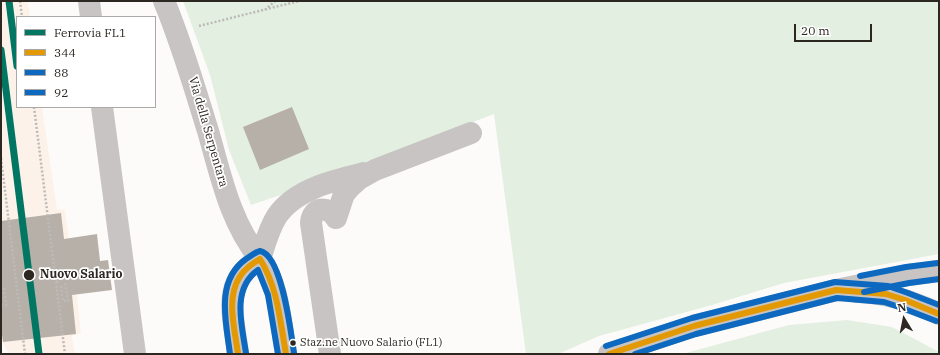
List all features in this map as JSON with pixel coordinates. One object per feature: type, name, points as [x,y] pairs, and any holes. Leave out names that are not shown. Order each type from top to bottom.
[{"type":"lane","points":[[89,1],[91,16]]},
{"type":"lane","name":"Via della Serpentara","points":[[164,1],[187,60],[231,208],[243,235],[271,276],[275,290],[286,354]]},
{"type":"lane","points":[[102,108],[135,354]]},
{"type":"lane","points":[[238,354],[232,306],[233,292],[236,281],[250,265],[260,259],[274,222],[286,206],[304,193],[324,185],[346,177],[375,170],[471,133]]},
{"type":"lane","points":[[330,354],[311,219],[316,211],[324,209],[330,211],[336,218],[342,199],[347,190],[354,183],[375,170]]},
{"type":"lane","points":[[609,354],[694,326],[836,290],[908,275],[939,271]]},
{"type":"lane","points":[[836,290],[886,294],[936,313]]},
{"type":"path","points":[[20,1],[22,16]]},
{"type":"path","points":[[265,10],[276,1]]},
{"type":"path","points":[[177,33],[206,24],[299,1]]},
{"type":"path","points":[[34,108],[65,354]]},
{"type":"path","points":[[1,158],[25,354]]},
{"type":"path","points":[[56,282],[60,281]]},
{"type":"path","points":[[61,286],[63,301],[68,301],[66,282]]},
{"type":"path","points":[[1,305],[6,305],[4,287]]},
{"type":"shaded area","points":[[1,1],[28,1],[30,16],[16,16],[16,108],[42,108],[57,209],[65,210],[81,333],[72,336],[75,354],[9,354],[3,344],[1,334]]},
{"type":"green space","points":[[183,1],[939,1],[939,254],[784,283],[712,305],[599,336],[558,354],[526,354],[494,114],[295,190],[251,205],[229,150],[210,75]]},
{"type":"green space","points":[[847,320],[892,327],[939,352],[939,354],[682,354],[789,325]]},
{"type":"building","points":[[292,107],[309,149],[260,170],[243,127]]},
{"type":"building","points":[[61,213],[64,239],[97,234],[100,261],[108,260],[112,290],[72,295],[76,334],[3,342],[1,327],[1,221]]},
{"type":"rail line","name":"FL1","points":[[9,1],[16,58]]},
{"type":"rail line","name":"FL1","points":[[1,50],[39,354]]},
{"type":"transit line","name":"92","points":[[230,354],[225,316],[226,290],[236,268],[246,259],[260,251],[268,256],[280,280],[288,313],[294,353]]},
{"type":"transit line","name":"344","points":[[238,354],[232,315],[235,286],[243,272],[260,259],[275,293],[286,354]]},
{"type":"transit line","name":"92","points":[[860,276],[906,267],[938,263]]},
{"type":"transit line","name":"88","points":[[246,353],[241,320],[241,297],[244,287],[258,270],[268,295],[278,354]]},
{"type":"transit line","name":"88","points":[[864,292],[939,279]]},
{"type":"transit line","name":"92","points":[[606,346],[692,318],[835,282],[888,286],[939,305]]},
{"type":"transit line","name":"344","points":[[609,354],[694,326],[836,290],[886,294],[939,314]]},
{"type":"transit line","name":"88","points":[[635,354],[696,334],[837,298],[884,302],[936,321]]},
{"type":"place","name":"Nuovo Salario","points":[[29,275]]},
{"type":"place","name":"Staz.ne Nuovo Salario (FL1)","points":[[293,343]]}]
